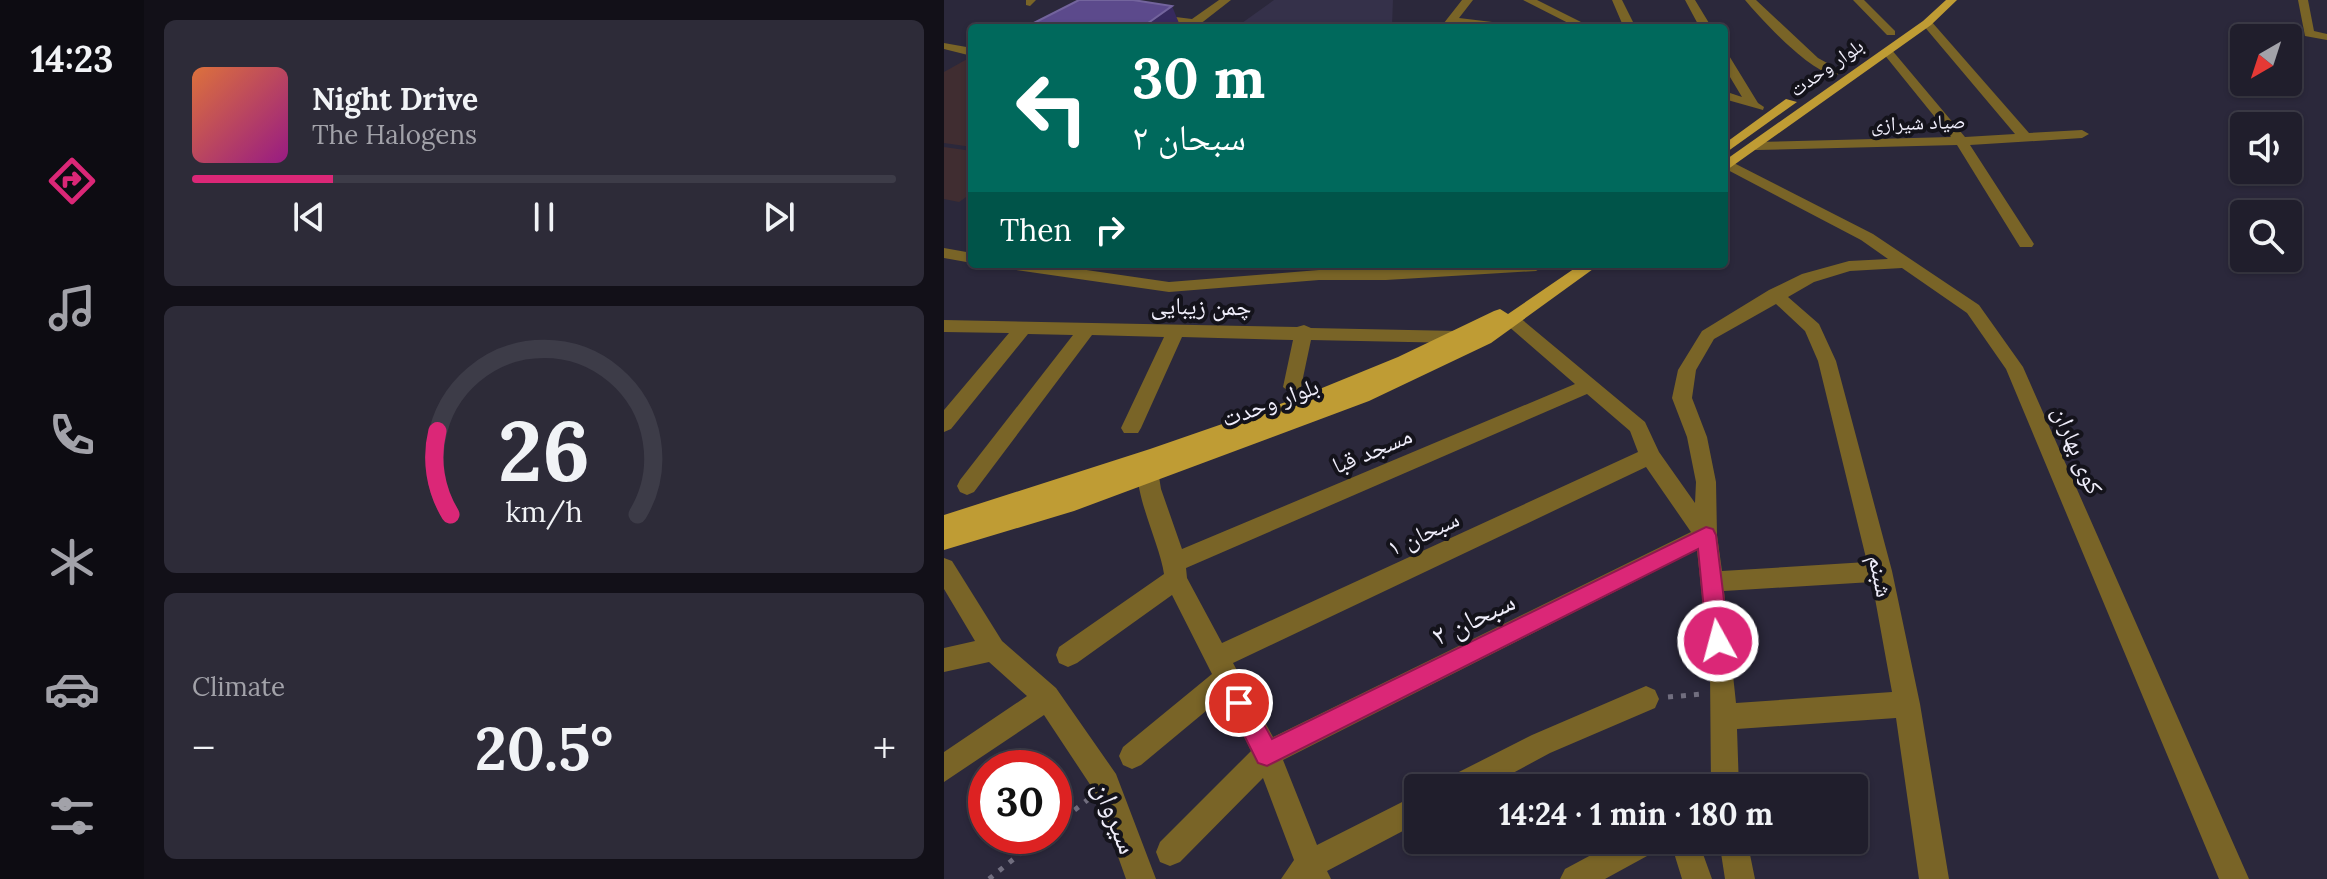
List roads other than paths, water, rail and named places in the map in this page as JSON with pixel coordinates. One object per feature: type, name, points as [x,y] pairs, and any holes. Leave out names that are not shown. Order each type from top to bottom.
[{"type":"main road","name":"بلوار وحدت","points":[[1810,89],[1934,0]]},
{"type":"main road","name":"بلوار وحدت","points":[[1728,160],[1756,146],[1927,23],[1952,0]]},
{"type":"main road","name":"بلوار وحدت","points":[[1728,159],[1775,114],[1799,97]]},
{"type":"main road","name":"بلوار وحدت","points":[[944,540],[1066,505],[1147,467],[1348,386],[1458,337],[1508,310],[1566,268]]},
{"type":"main road","name":"بلوار وحدت","points":[[944,524],[1147,467],[1362,396],[1447,358],[1513,321],[1586,268]]},
{"type":"street","points":[[1194,24],[1226,0]]},
{"type":"street","points":[[1528,0],[1547,5],[1580,24]]},
{"type":"street","points":[[1617,0],[1628,24]]},
{"type":"street","points":[[1690,0],[1704,24]]},
{"type":"street","points":[[1750,0],[1814,61],[1834,72]]},
{"type":"street","points":[[1858,0],[1891,33]]},
{"type":"street","points":[[2303,0],[2309,34],[2327,37]]},
{"type":"street","points":[[1448,24],[1463,1]]},
{"type":"street","points":[[1134,15],[1181,24]]},
{"type":"street","points":[[1927,23],[2025,137]]},
{"type":"street","points":[[944,46],[968,51]]},
{"type":"street","points":[[944,61],[968,51]]},
{"type":"street","points":[[1887,51],[1961,141],[2026,244]]},
{"type":"street","points":[[1728,64],[1753,105]]},
{"type":"street","points":[[1728,96],[1775,114]]},
{"type":"street","name":"صیاد شیرازی","points":[[1756,146],[1961,141],[2082,134]]},
{"type":"street","name":"کوی بهاران","points":[[1728,162],[1867,237],[1973,309],[2014,367],[2234,879]]},
{"type":"street","points":[[944,253],[968,257]]},
{"type":"street","points":[[1724,774],[1722,670],[1706,535],[1706,482],[1697,437],[1682,398],[1687,370],[1708,335],[1775,294],[1808,278],[1849,266],[1907,263]]},
{"type":"street","points":[[1037,268],[1169,287],[1322,270],[1386,275],[1503,268]]},
{"type":"street","name":"شبنم","points":[[1775,294],[1813,328],[1827,361],[1881,571],[1907,704],[1934,879]]},
{"type":"street","points":[[1513,321],[1638,427],[1650,456],[1706,535]]},
{"type":"street","name":"چمن زیبایی","points":[[945,327],[1304,331],[1458,337]]},
{"type":"street","points":[[944,424],[1024,327]]},
{"type":"street","points":[[967,486],[1087,329]]},
{"type":"street","points":[[1131,428],[1176,330]]},
{"type":"street","points":[[1292,387],[1304,331]]},
{"type":"street","name":"مسجد قبا","points":[[1068,655],[1176,571],[1590,385]]},
{"type":"street","name":"سبحان ۱","points":[[1132,756],[1222,667],[1650,456]]},
{"type":"street","points":[[1147,467],[1176,571],[1267,754],[1307,874],[1404,816]]},
{"type":"street","name":"سبحان ۲","points":[[1170,852],[1267,754],[1706,535]]},
{"type":"street","name":"سیروان","points":[[944,568],[993,649],[1047,697],[1106,784],[1141,879]]},
{"type":"street","points":[[1710,582],[1881,571]]},
{"type":"street","points":[[944,660],[993,649]]},
{"type":"street","points":[[944,768],[1047,697]]},
{"type":"street","points":[[1484,774],[1541,744],[1646,699]]},
{"type":"street","points":[[1721,704],[1907,704]]},
{"type":"street","points":[[1575,879],[1622,854]]},
{"type":"street","points":[[1689,854],[1697,879]]},
{"type":"street","points":[[1736,854],[1740,879]]}]
